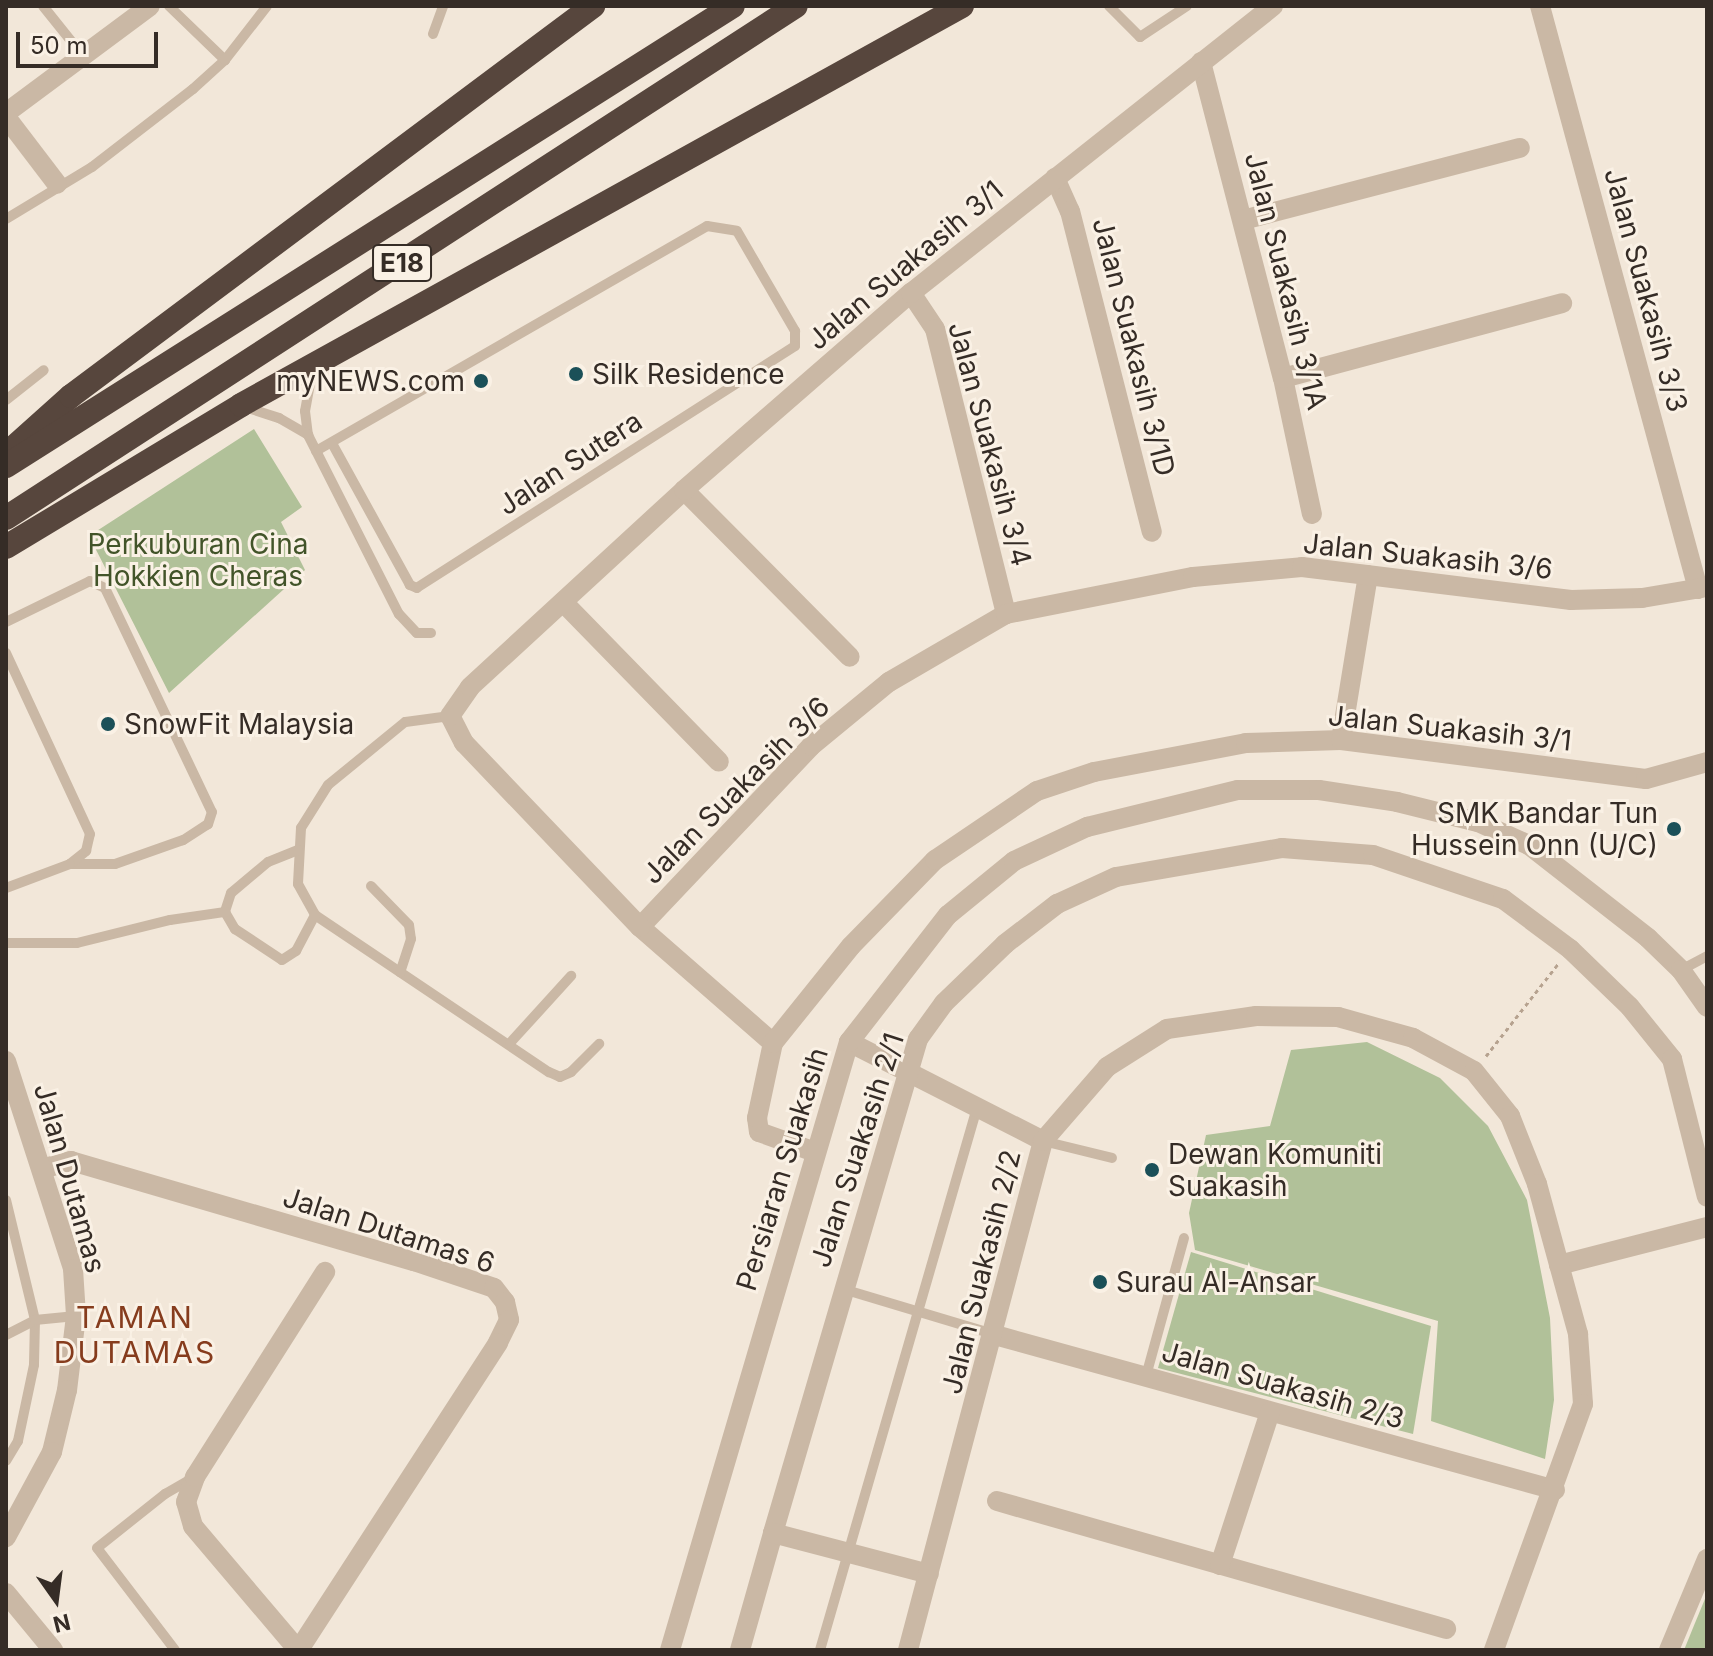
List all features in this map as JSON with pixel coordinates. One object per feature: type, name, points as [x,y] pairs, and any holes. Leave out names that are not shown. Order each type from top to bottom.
[{"type":"highway","points":[[6,454],[83,386],[593,6]]},
{"type":"highway","name":"E18","points":[[6,466],[733,6]]},
{"type":"highway","name":"E18","points":[[6,518],[796,6]]},
{"type":"highway","points":[[856,63],[938,6]]},
{"type":"highway","points":[[6,547],[241,405],[962,6]]},
{"type":"street","points":[[57,184],[6,115],[150,6]]},
{"type":"street","name":"Jalan Suakasih 3/1","points":[[450,716],[470,687],[684,490],[911,293],[1273,6]]},
{"type":"street","name":"Jalan Suakasih 3/3","points":[[1540,6],[1703,588]]},
{"type":"street","name":"Jalan Suakasih 3/1A","points":[[1201,62],[1283,378],[1312,514]]},
{"type":"street","points":[[1243,220],[1520,148]]},
{"type":"street","name":"Jalan Suakasih 3/1D","points":[[1055,178],[1070,211],[1152,532]]},
{"type":"street","name":"Jalan Suakasih 3/4","points":[[911,293],[935,329],[1006,614]]},
{"type":"street","points":[[1283,378],[1562,303]]},
{"type":"street","points":[[684,490],[850,657]]},
{"type":"street","name":"Jalan Suakasih 3/6","points":[[640,927],[811,746],[889,682],[1006,614],[1193,577],[1302,567],[1571,600],[1642,598],[1703,588]]},
{"type":"street","points":[[1341,740],[1368,575]]},
{"type":"street","points":[[563,602],[719,762]]},
{"type":"street","points":[[450,716],[464,743],[640,927],[773,1043]]},
{"type":"street","name":"Jalan Suakasih 3/1","points":[[815,1152],[759,1132],[757,1118],[773,1043],[851,946],[935,860],[1037,791],[1094,772],[1246,743],[1341,740],[1646,779],[1707,762]]},
{"type":"street","name":"Persiaran Suakasih","points":[[670,1650],[849,1042],[948,915],[1014,861],[1087,827],[1238,790],[1319,790],[1478,822],[1529,845],[1584,882],[1681,970],[1707,1007]]},
{"type":"street","name":"Jalan Suakasih 2/1","points":[[740,1650],[906,1068],[918,1039],[944,1003],[1057,904],[1116,877],[1191,861],[1282,848],[1373,855],[1503,899],[1570,949],[1630,1007],[1672,1059],[1707,1197]]},
{"type":"street","name":"Jalan Suakasih 2/2","points":[[908,1650],[995,1335],[1043,1141],[1107,1067],[1167,1029],[1256,1016],[1338,1017],[1413,1038],[1474,1071],[1510,1116],[1537,1184],[1578,1334],[1583,1404],[1555,1490],[1494,1650]]},
{"type":"street","points":[[849,1042],[906,1068],[1043,1141]]},
{"type":"street","name":"Jalan Dutamas","points":[[6,1061],[45,1168],[73,1269],[76,1316],[67,1390],[52,1452],[6,1537]]},
{"type":"street","name":"Jalan Dutamas 6","points":[[45,1168],[71,1161],[414,1261],[494,1288],[505,1302],[509,1320],[498,1343],[299,1650]]},
{"type":"street","points":[[1559,1265],[1707,1227]]},
{"type":"street","points":[[299,1650],[193,1526],[186,1502],[195,1477],[325,1272]]},
{"type":"street","name":"Jalan Suakasih 2/3","points":[[995,1335],[1555,1490]]},
{"type":"street","points":[[1220,1565],[1270,1412]]},
{"type":"street","points":[[997,1501],[1446,1629]]},
{"type":"street","points":[[773,1533],[929,1574]]},
{"type":"street","points":[[1669,1650],[1707,1559]]},
{"type":"street","points":[[6,1593],[53,1650]]},
{"type":"lane","points":[[43,6],[83,56]]},
{"type":"lane","points":[[169,6],[225,60]]},
{"type":"lane","points":[[6,219],[57,184],[92,167],[225,60],[267,6]]},
{"type":"lane","points":[[433,34],[443,6]]},
{"type":"lane","points":[[1109,6],[1140,37],[1187,6]]},
{"type":"lane","name":"Jalan Sutera","points":[[316,451],[707,226],[737,231],[795,331],[795,346],[417,588],[332,443]]},
{"type":"lane","points":[[313,365],[305,411],[308,435],[399,614],[417,633],[431,633]]},
{"type":"lane","points":[[6,400],[44,370]]},
{"type":"lane","points":[[241,405],[279,418],[308,435]]},
{"type":"lane","points":[[6,622],[99,581],[212,812],[208,824],[183,840],[115,864],[70,864]]},
{"type":"lane","points":[[6,653],[90,834],[86,851],[70,864],[6,888]]},
{"type":"lane","points":[[450,716],[405,722],[328,785],[301,828],[298,884],[315,915],[560,1077],[599,1044]]},
{"type":"lane","points":[[298,850],[268,862],[231,893],[225,912],[235,929],[282,960],[296,951],[315,915]]},
{"type":"lane","points":[[371,886],[409,925],[411,939],[400,972]]},
{"type":"lane","points":[[6,943],[77,943],[170,920],[225,912]]},
{"type":"lane","points":[[1681,970],[1707,956]]},
{"type":"lane","points":[[510,1043],[571,976]]},
{"type":"lane","points":[[820,1650],[977,1108]]},
{"type":"lane","points":[[1043,1141],[1112,1158]]},
{"type":"lane","points":[[6,1200],[10,1228],[35,1320],[34,1365],[18,1441],[6,1461]]},
{"type":"lane","points":[[1146,1376],[1184,1238]]},
{"type":"lane","points":[[842,1289],[995,1335]]},
{"type":"lane","points":[[6,1335],[35,1320],[76,1316]]},
{"type":"lane","points":[[6,1447],[18,1441]]},
{"type":"lane","points":[[175,1650],[97,1548],[165,1494],[195,1477]]},
{"type":"path","points":[[1474,1071],[1570,949]]},
{"type":"green space","name":"Perkuburan Cina Hokkien Cheras","points":[[254,429],[302,507],[281,522],[305,570],[169,693],[89,536]]},
{"type":"green space","points":[[1367,1042],[1440,1078],[1488,1126],[1527,1200],[1550,1318],[1554,1400],[1545,1459],[1431,1421],[1438,1321],[1195,1250],[1189,1213],[1206,1135],[1270,1126],[1291,1050]]},
{"type":"green space","points":[[1191,1252],[1431,1326],[1413,1434],[1158,1368]]},
{"type":"green space","points":[[1707,1594],[1707,1650],[1684,1650],[1695,1623]]},
{"type":"place","name":"Silk Residence","points":[[576,374]]},
{"type":"place","name":"myNEWS.com","points":[[481,381]]},
{"type":"place","name":"SnowFit Malaysia","points":[[108,724]]},
{"type":"place","name":"SMK Bandar Tun Hussein Onn (U/C)","points":[[1674,829]]},
{"type":"place","name":"Dewan Komuniti Suakasih","points":[[1152,1170]]},
{"type":"place","name":"Surau Al-Ansar","points":[[1100,1282]]},
{"type":"district","name":"TAMAN DUTAMAS","points":[[135,1334]]}]
